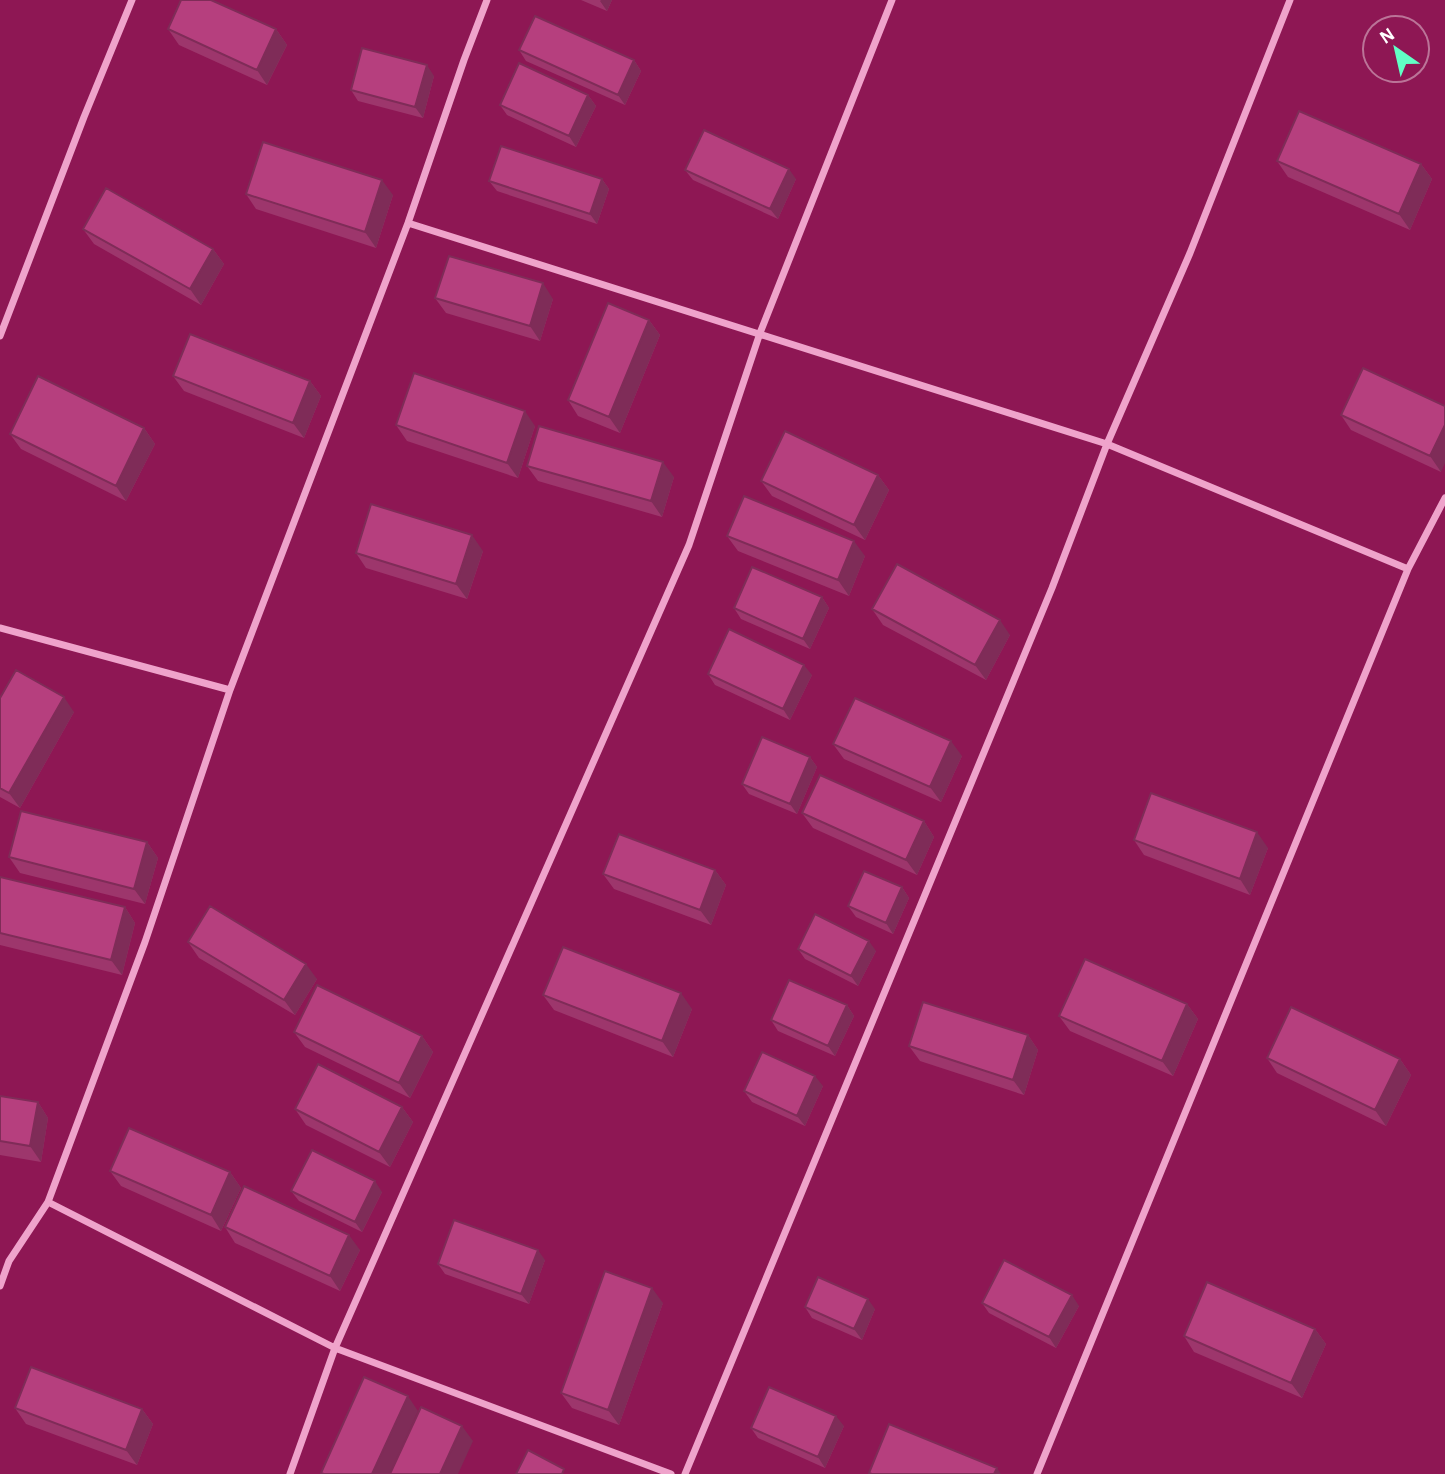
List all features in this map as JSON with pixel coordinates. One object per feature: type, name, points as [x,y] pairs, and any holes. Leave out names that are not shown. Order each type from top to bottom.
[{"type":"street","points":[[0,336],[132,0]]},
{"type":"street","points":[[0,1286],[9,1261],[48,1202],[145,942],[230,690],[408,223],[487,0]]},
{"type":"street","points":[[290,1474],[335,1348],[689,545],[760,333],[892,0]]},
{"type":"street","points":[[685,1474],[1052,587],[1107,444],[1190,253],[1290,0]]},
{"type":"street","points":[[408,223],[1107,444],[1408,569]]},
{"type":"street","points":[[1037,1474],[1408,569],[1445,498]]},
{"type":"street","points":[[0,628],[230,690]]},
{"type":"street","points":[[48,1202],[335,1348],[671,1474]]},
{"type":"street","points":[[0,1259],[9,1261]]},
{"type":"building","points":[[181,0],[211,0],[276,29],[257,70],[168,29]]},
{"type":"building","points":[[535,16],[634,60],[618,95],[519,50]]},
{"type":"building","points":[[362,48],[427,65],[415,107],[351,90]]},
{"type":"building","points":[[519,63],[588,95],[569,136],[500,105]]},
{"type":"building","points":[[1299,111],[1421,164],[1399,214],[1277,161]]},
{"type":"building","points":[[704,130],[789,169],[770,209],[685,170]]},
{"type":"building","points":[[263,142],[382,180],[365,232],[246,194]]},
{"type":"building","points":[[501,146],[602,179],[590,214],[489,181]]},
{"type":"building","points":[[106,188],[213,249],[190,289],[83,229]]},
{"type":"building","points":[[449,256],[543,283],[530,326],[435,298]]},
{"type":"building","points":[[608,303],[649,320],[609,417],[568,400]]},
{"type":"building","points":[[190,334],[310,381],[293,423],[173,376]]},
{"type":"building","points":[[1363,368],[1445,406],[1445,425],[1430,456],[1341,415]]},
{"type":"building","points":[[414,373],[525,411],[507,463],[396,425]]},
{"type":"building","points":[[38,376],[144,428],[116,486],[10,434]]},
{"type":"building","points":[[539,426],[663,462],[651,501],[527,466]]},
{"type":"building","points":[[785,431],[878,475],[854,525],[761,481]]},
{"type":"building","points":[[744,496],[854,541],[838,580],[727,536]]},
{"type":"building","points":[[371,504],[472,535],[456,584],[356,553]]},
{"type":"building","points":[[897,564],[1000,620],[975,665],[872,609]]},
{"type":"building","points":[[752,567],[822,597],[803,639],[734,608]]},
{"type":"building","points":[[729,629],[804,665],[783,709],[708,674]]},
{"type":"building","points":[[16,670],[64,697],[9,793],[0,788],[0,698]]},
{"type":"building","points":[[855,698],[951,741],[930,787],[833,744]]},
{"type":"building","points":[[762,737],[810,757],[790,804],[742,784]]},
{"type":"building","points":[[820,775],[924,821],[906,860],[802,813]]},
{"type":"building","points":[[1151,793],[1257,832],[1240,879],[1134,840]]},
{"type":"building","points":[[21,811],[147,842],[134,889],[9,857]]},
{"type":"building","points":[[619,834],[715,870],[700,910],[603,874]]},
{"type":"building","points":[[864,871],[902,887],[886,923],[848,906]]},
{"type":"building","points":[[0,877],[125,907],[111,960],[0,933]]},
{"type":"building","points":[[210,906],[306,964],[284,1000],[188,942]]},
{"type":"building","points":[[815,914],[869,941],[851,976],[798,949]]},
{"type":"building","points":[[563,947],[681,993],[662,1041],[543,995]]},
{"type":"building","points":[[1085,959],[1187,1004],[1162,1061],[1059,1016]]},
{"type":"building","points":[[789,980],[847,1005],[828,1046],[771,1020]]},
{"type":"building","points":[[317,985],[422,1036],[399,1083],[294,1032]]},
{"type":"building","points":[[923,1002],[1028,1035],[1013,1080],[909,1046]]},
{"type":"building","points":[[1291,1007],[1400,1059],[1375,1110],[1267,1058]]},
{"type":"building","points":[[762,1052],[815,1076],[797,1116],[744,1091]]},
{"type":"building","points":[[318,1064],[402,1107],[379,1152],[295,1109]]},
{"type":"building","points":[[0,1096],[38,1102],[30,1146],[0,1141]]},
{"type":"building","points":[[129,1128],[230,1172],[211,1215],[110,1171]]},
{"type":"building","points":[[312,1150],[375,1181],[355,1222],[291,1191]]},
{"type":"building","points":[[244,1186],[349,1235],[330,1276],[225,1227]]},
{"type":"building","points":[[454,1220],[538,1250],[521,1294],[438,1264]]},
{"type":"building","points":[[1004,1260],[1072,1295],[1049,1337],[982,1303]]},
{"type":"building","points":[[605,1271],[652,1288],[608,1410],[561,1393]]},
{"type":"building","points":[[818,1277],[868,1299],[854,1329],[805,1307]]},
{"type":"building","points":[[1207,1282],[1315,1329],[1291,1383],[1184,1336]]},
{"type":"building","points":[[31,1367],[142,1409],[126,1450],[15,1408]]},
{"type":"building","points":[[364,1377],[408,1396],[372,1474],[321,1473]]},
{"type":"building","points":[[769,1387],[836,1416],[818,1457],[751,1428]]},
{"type":"building","points":[[421,1407],[462,1426],[440,1474],[390,1474]]},
{"type":"building","points":[[889,1424],[997,1468],[994,1474],[869,1473]]},
{"type":"building","points":[[528,1450],[564,1469],[562,1474],[516,1474]]}]
